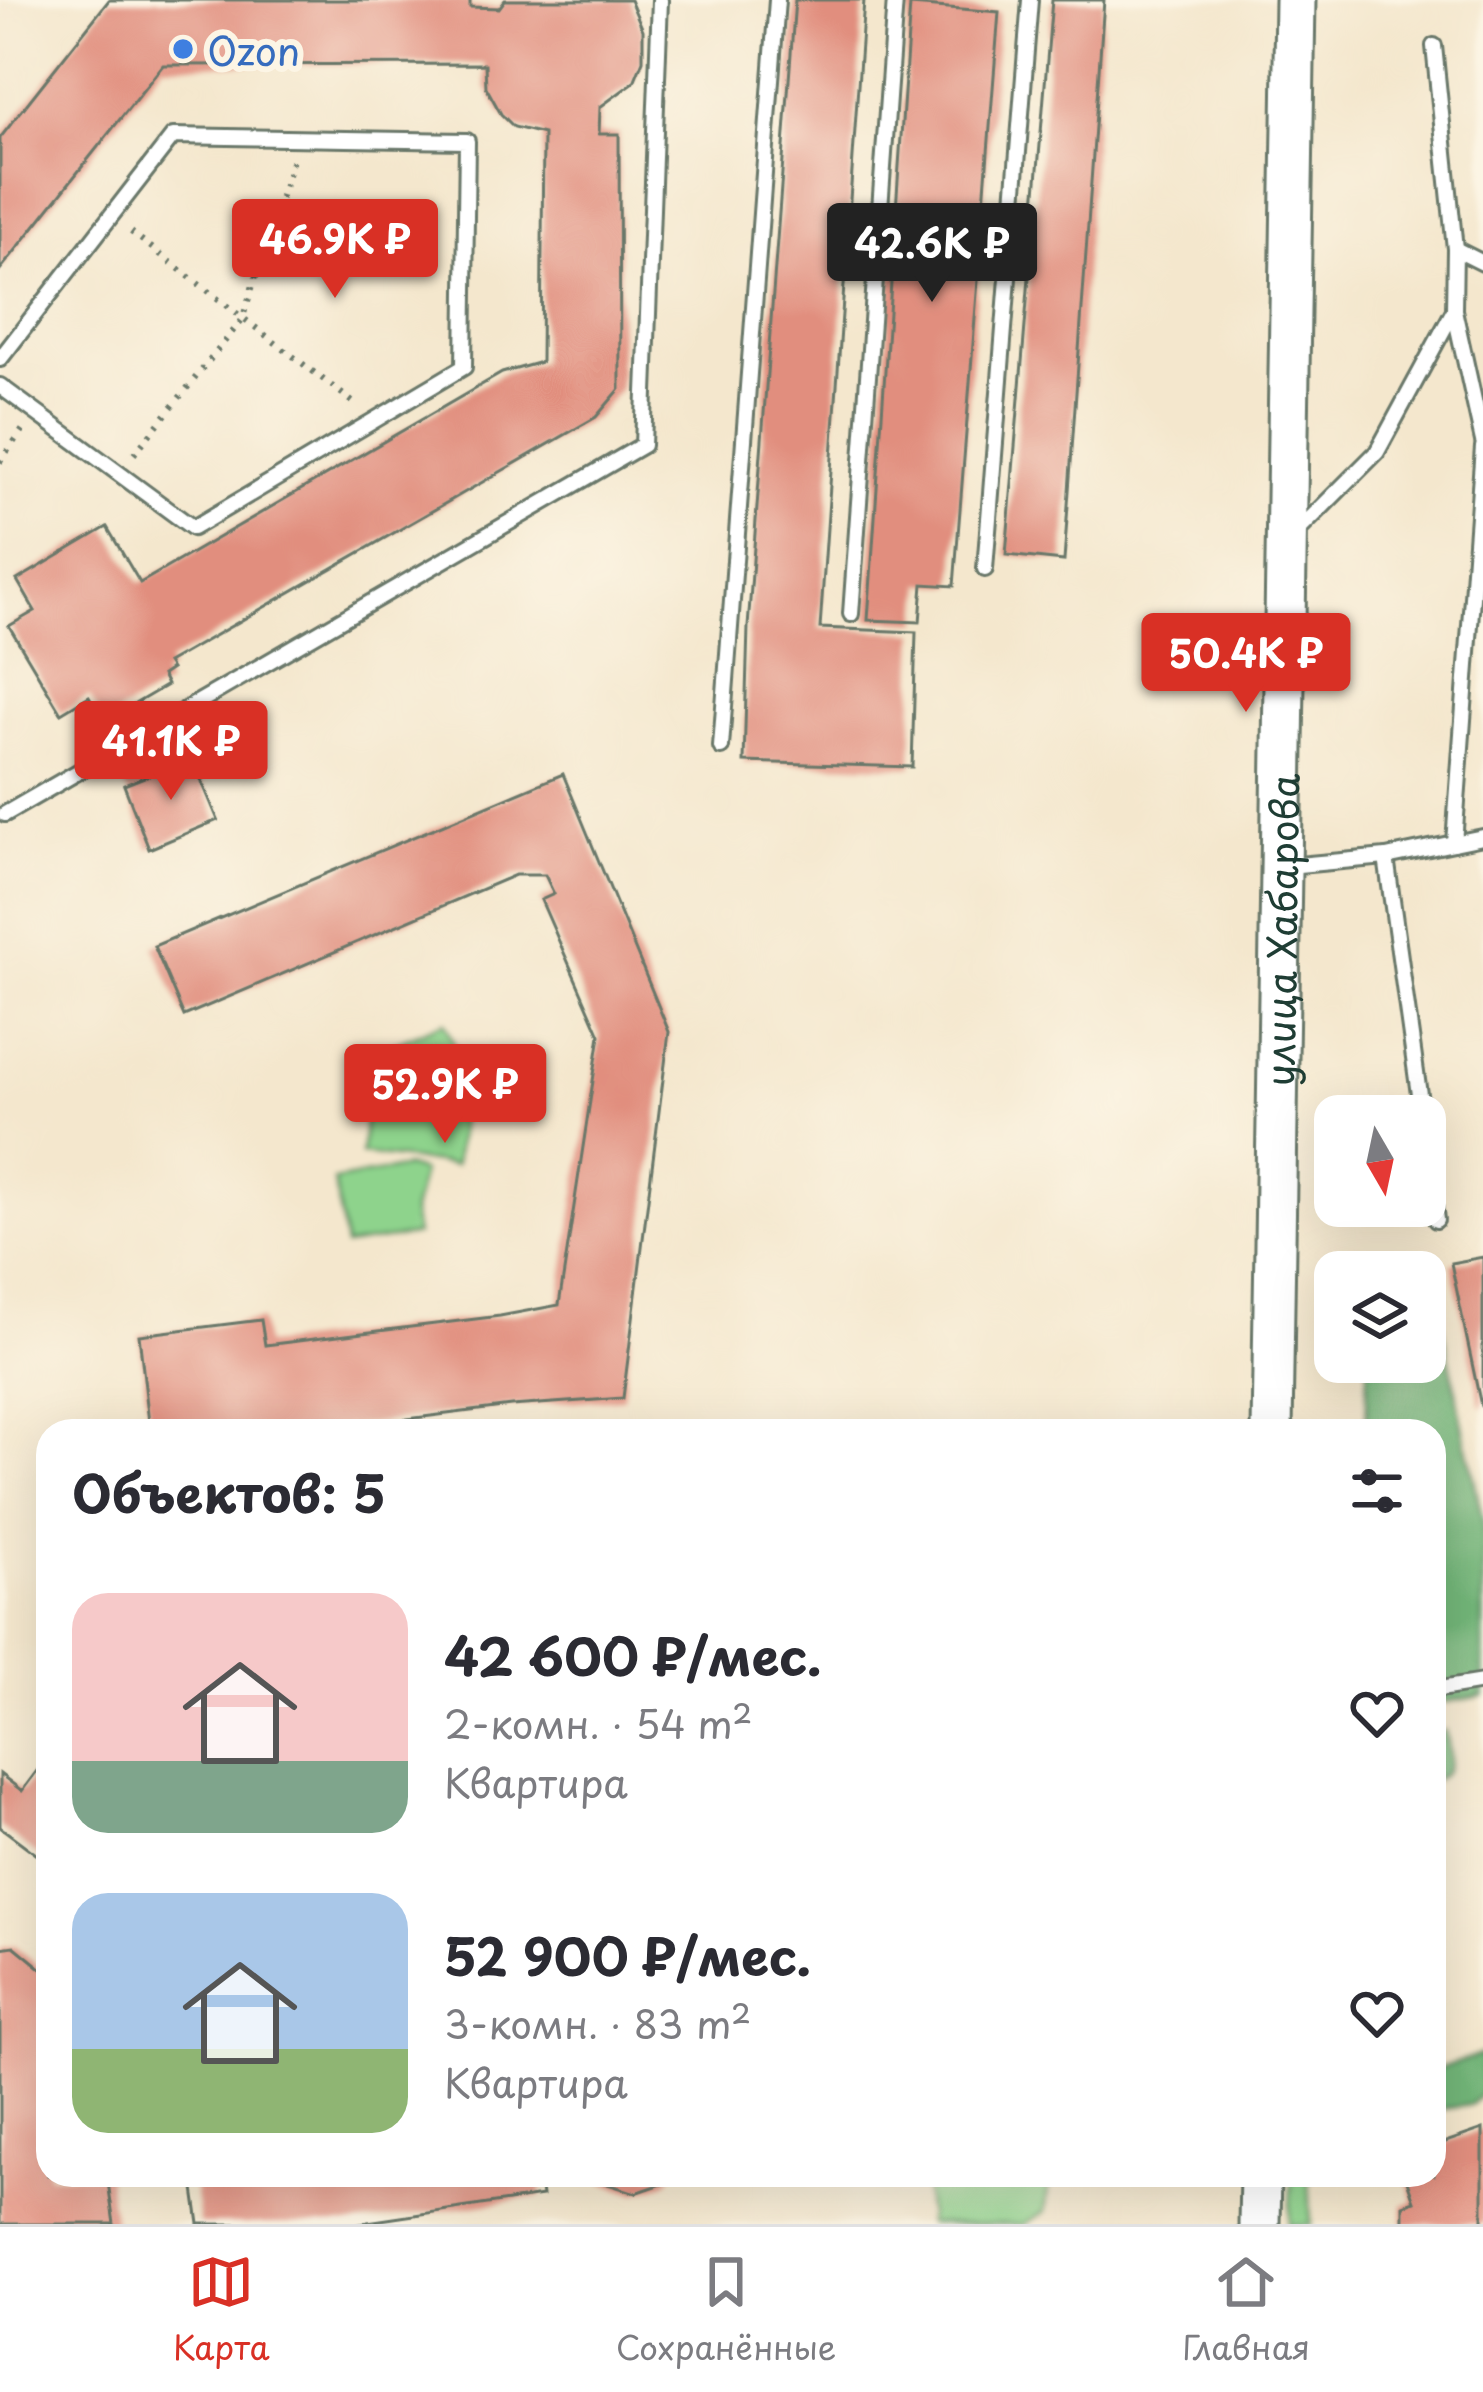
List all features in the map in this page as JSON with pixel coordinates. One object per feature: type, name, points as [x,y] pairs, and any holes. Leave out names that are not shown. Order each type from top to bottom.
[{"type":"main road","name":"улица Хабарова","points":[[1272,1419],[1295,0]]},
{"type":"main road","points":[[1259,2187],[1259,2224]]},
{"type":"lane","points":[[5,814],[643,445],[660,0]]},
{"type":"lane","points":[[721,747],[777,0]]},
{"type":"lane","points":[[851,614],[895,0]]},
{"type":"lane","points":[[985,569],[1030,0]]},
{"type":"lane","points":[[1434,46],[1455,249],[1454,310],[1483,444],[1454,843]]},
{"type":"lane","points":[[0,359],[173,136],[466,142],[464,367],[193,528],[0,386]]},
{"type":"lane","points":[[1455,249],[1483,263]]},
{"type":"lane","points":[[1287,542],[1377,452],[1454,310]]},
{"type":"lane","points":[[1281,867],[1386,857],[1483,837]]},
{"type":"lane","points":[[1386,857],[1419,1095]]},
{"type":"lane","points":[[1446,1688],[1483,1682]]},
{"type":"path","points":[[118,473],[242,320],[299,138]]},
{"type":"path","points":[[111,216],[376,419]]},
{"type":"path","points":[[0,462],[35,412]]},
{"type":"green space","points":[[444,1022],[463,1064],[459,1095],[358,1078],[359,1059]]},
{"type":"green space","points":[[368,1093],[462,1104],[455,1165],[361,1154]]},
{"type":"green space","points":[[407,1167],[422,1172],[412,1212],[416,1235],[345,1246],[334,1181]]},
{"type":"green space","points":[[1446,1342],[1483,1523],[1483,1696],[1446,1702],[1446,1419],[1366,1419],[1367,1383],[1446,1383]]},
{"type":"green space","points":[[1446,1731],[1450,1753],[1446,1771]]},
{"type":"green space","points":[[1483,2054],[1483,2092],[1470,2105],[1446,2108],[1446,2066]]},
{"type":"green space","points":[[925,2187],[1048,2187],[1045,2212],[1023,2224],[927,2224]]},
{"type":"green space","points":[[1291,2187],[1309,2187],[1311,2224],[1289,2224]]},
{"type":"building","points":[[109,0],[470,0],[470,7],[499,8],[505,0],[630,0],[643,30],[643,60],[634,82],[600,107],[599,134],[619,134],[620,389],[596,417],[167,663],[171,669],[162,675],[167,685],[104,722],[89,696],[61,713],[9,626],[35,611],[17,580],[107,527],[140,583],[502,373],[541,362],[543,134],[514,127],[501,114],[486,87],[485,64],[163,65],[0,270],[0,138]]},
{"type":"building","points":[[795,0],[864,0],[820,628],[916,632],[912,767],[744,762],[748,627]]},
{"type":"building","points":[[1052,0],[1104,0],[1064,561],[1006,555]]},
{"type":"building","points":[[910,5],[999,12],[954,586],[923,584],[920,622],[868,620]]},
{"type":"building","points":[[192,758],[218,820],[149,849],[124,785]]},
{"type":"building","points":[[563,774],[669,1032],[623,1398],[407,1419],[149,1419],[139,1335],[261,1320],[265,1345],[559,1305],[600,1035],[541,900],[554,894],[545,875],[515,875],[184,1016],[154,946]]},
{"type":"building","points":[[1483,1257],[1483,1406],[1481,1406],[1451,1263]]},
{"type":"building","points":[[36,1772],[36,1854],[0,1827],[0,1774],[22,1791]]},
{"type":"building","points":[[14,1946],[36,1964],[36,2187],[109,2187],[114,2224],[0,2224],[0,1948]]},
{"type":"building","points":[[1483,2129],[1483,2224],[1403,2224],[1403,2205],[1414,2201],[1409,2187],[1446,2187],[1446,2142]]},
{"type":"building","points":[[194,2187],[541,2187],[542,2196],[354,2224],[199,2224]]},
{"type":"building","points":[[617,2187],[653,2187],[636,2193]]},
{"type":"place","name":"Ozon","points":[[183,49]]}]
